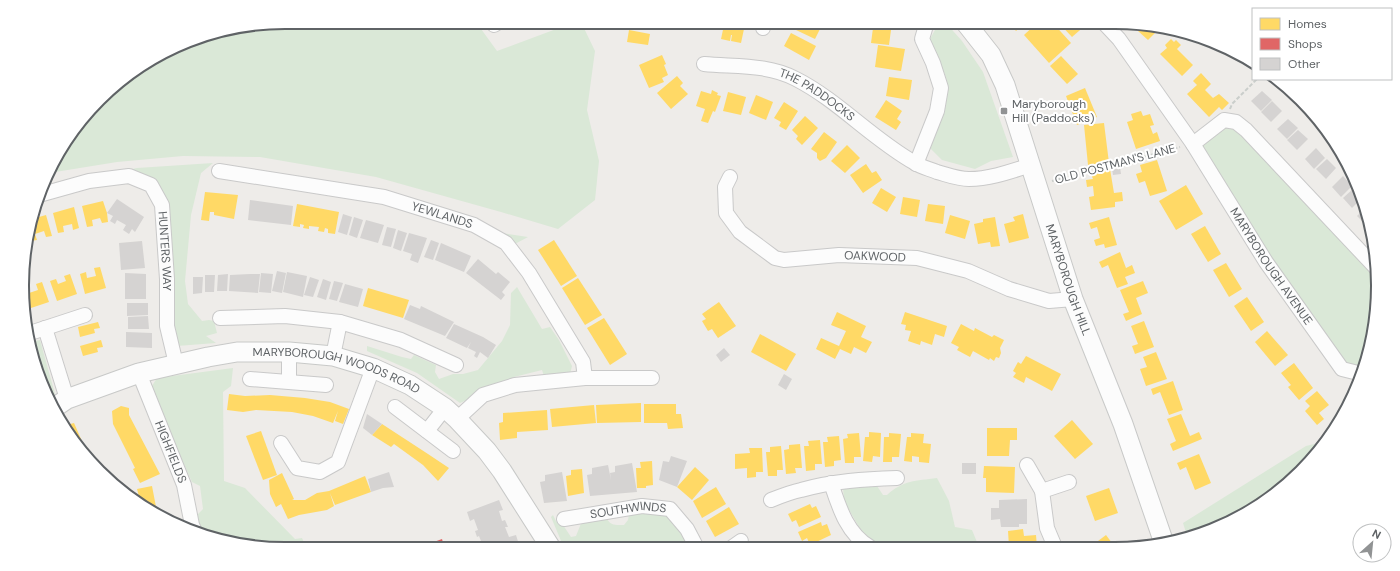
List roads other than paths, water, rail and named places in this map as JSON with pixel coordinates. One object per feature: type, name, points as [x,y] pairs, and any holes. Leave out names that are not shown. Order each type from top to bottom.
[{"type":"street","points":[[916,164],[937,110],[941,88],[933,63],[922,39],[925,29]]},
{"type":"street","name":"MARYBOROUGH HILL","points":[[971,29],[991,55],[1005,84],[1073,299],[1123,424],[1162,538]]},
{"type":"street","name":"MARYBOROUGH AVENUE","points":[[1110,29],[1119,39],[1193,144],[1266,262],[1342,369],[1355,372]]},
{"type":"street","name":"THE PADDOCKS","points":[[704,64],[748,66],[772,70],[796,78],[818,92],[895,151],[916,164],[951,177],[970,179],[1001,174],[1031,165]]},
{"type":"street","points":[[1193,144],[1224,120],[1236,122],[1246,130],[1370,261]]},
{"type":"street","name":"YEWLANDS","points":[[219,171],[384,197],[474,225],[506,243],[529,273],[582,362],[585,378]]},
{"type":"street","name":"HUNTERS WAY","points":[[47,193],[89,181],[129,176],[151,185],[162,205],[166,271],[167,326],[176,364]]},
{"type":"street","name":"OAKWOOD","points":[[730,177],[725,187],[726,213],[740,232],[775,258],[784,260],[839,255],[917,258],[968,271],[1009,289],[1049,301],[1073,299]]},
{"type":"street","points":[[33,332],[85,315]]},
{"type":"street","points":[[220,318],[285,316],[340,322],[401,340],[456,366]]},
{"type":"street","points":[[333,356],[340,322]]},
{"type":"street","points":[[45,328],[60,403]]},
{"type":"street","name":"MARYBOROUGH WOODS ROAD","points":[[60,403],[139,373],[237,352],[289,352],[333,356],[373,368],[410,385],[451,413],[487,451],[502,470],[547,542]]},
{"type":"street","points":[[289,352],[289,381]]},
{"type":"street","points":[[281,442],[297,468],[320,472],[338,462],[373,368]]},
{"type":"street","name":"HIGHFIELDS","points":[[139,373],[184,485],[193,524]]},
{"type":"street","points":[[427,431],[451,413],[483,395],[516,385],[585,378],[652,378]]},
{"type":"street","points":[[250,379],[326,385]]},
{"type":"street","points":[[395,407],[453,451]]},
{"type":"street","points":[[1028,465],[1042,491],[1047,528],[1053,542]]},
{"type":"street","points":[[771,500],[801,490],[831,483],[864,479],[897,478]]},
{"type":"street","points":[[1042,491],[1069,482]]},
{"type":"street","points":[[831,483],[839,510],[847,524],[862,542]]},
{"type":"street","name":"SOUTHWINDS","points":[[564,519],[642,506],[670,509],[687,529],[693,542]]},
{"type":"place","name":"Maryborough Hill (Paddocks)","points":[[1004,111]]}]
